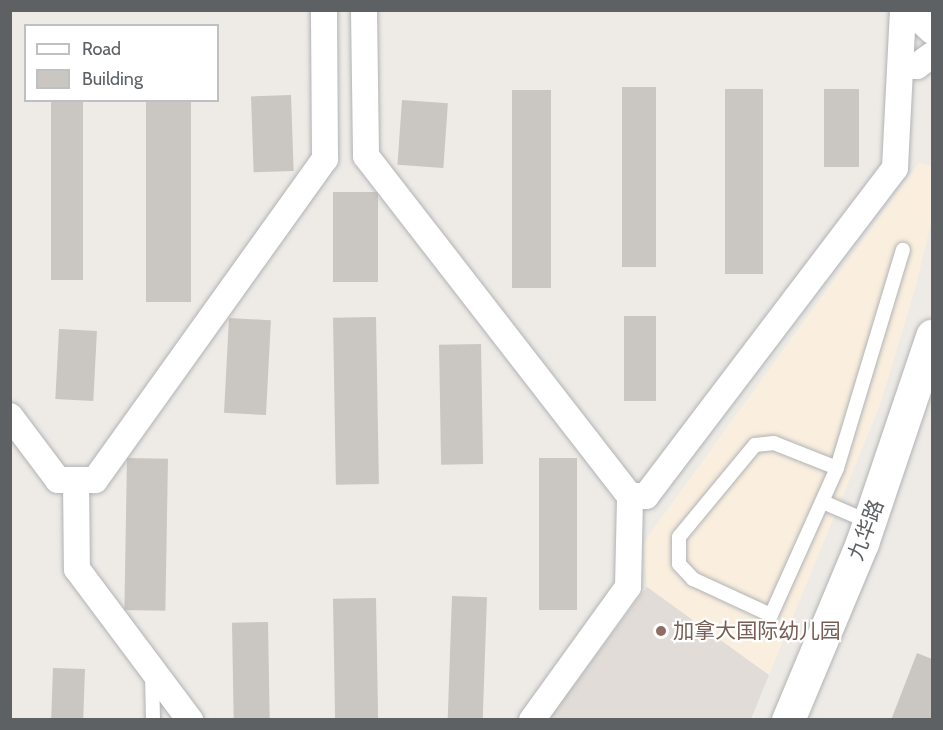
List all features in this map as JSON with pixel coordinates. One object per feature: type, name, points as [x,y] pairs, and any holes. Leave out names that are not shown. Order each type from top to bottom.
[{"type":"street","points":[[10,416],[58,480],[95,480],[325,159],[324,10]]},
{"type":"street","points":[[364,10],[366,156],[630,496],[628,587],[532,720]]},
{"type":"street","points":[[630,496],[646,496],[895,168],[903,14],[919,19],[933,31]]},
{"type":"street","points":[[902,65],[917,66],[933,55]]},
{"type":"street","points":[[325,159],[366,156]]},
{"type":"street","name":"九华路","points":[[788,720],[869,522],[933,336]]},
{"type":"street","points":[[75,480],[77,569],[190,720]]},
{"type":"lane","points":[[837,468],[774,443],[755,445],[679,537],[676,557],[693,579],[771,615],[837,468],[903,250]]},
{"type":"lane","points":[[823,502],[869,522]]},
{"type":"lane","points":[[152,670],[153,720]]},
{"type":"shaded area","points":[[919,163],[932,166],[932,219],[915,289],[880,405],[769,675],[647,587],[644,542]]},
{"type":"shaded area","name":"加拿大国际幼儿园","points":[[647,587],[769,675],[751,719],[548,720]]},
{"type":"building","points":[[622,87],[656,87],[656,267],[622,267]]},
{"type":"building","points":[[725,89],[763,89],[763,274],[725,274]]},
{"type":"building","points":[[824,89],[859,89],[859,167],[824,167]]},
{"type":"building","points":[[512,90],[551,90],[551,288],[512,288]]},
{"type":"building","points":[[291,95],[294,171],[254,172],[251,96]]},
{"type":"building","points":[[402,100],[448,103],[443,168],[397,165]]},
{"type":"building","points":[[51,102],[83,102],[83,280],[51,280]]},
{"type":"building","points":[[146,102],[191,102],[191,302],[146,302]]},
{"type":"building","points":[[333,192],[378,192],[378,282],[333,282]]},
{"type":"building","points":[[624,316],[656,316],[656,401],[624,401]]},
{"type":"building","points":[[376,317],[379,484],[336,485],[333,318]]},
{"type":"building","points":[[229,318],[271,320],[266,415],[224,413]]},
{"type":"building","points":[[59,329],[97,331],[93,401],[55,399]]},
{"type":"building","points":[[481,344],[483,464],[441,465],[439,345]]},
{"type":"building","points":[[127,458],[168,459],[165,611],[124,610]]},
{"type":"building","points":[[539,458],[577,458],[577,610],[539,610]]},
{"type":"building","points":[[452,596],[487,597],[483,719],[448,718]]},
{"type":"building","points":[[376,598],[378,720],[335,720],[333,599]]},
{"type":"building","points":[[268,622],[270,720],[234,720],[232,623]]},
{"type":"building","points":[[917,653],[932,659],[932,720],[891,720]]},
{"type":"building","points":[[53,668],[85,669],[83,720],[51,720]]},
{"type":"place","name":"加拿大国际幼儿园","points":[[661,631]]}]
